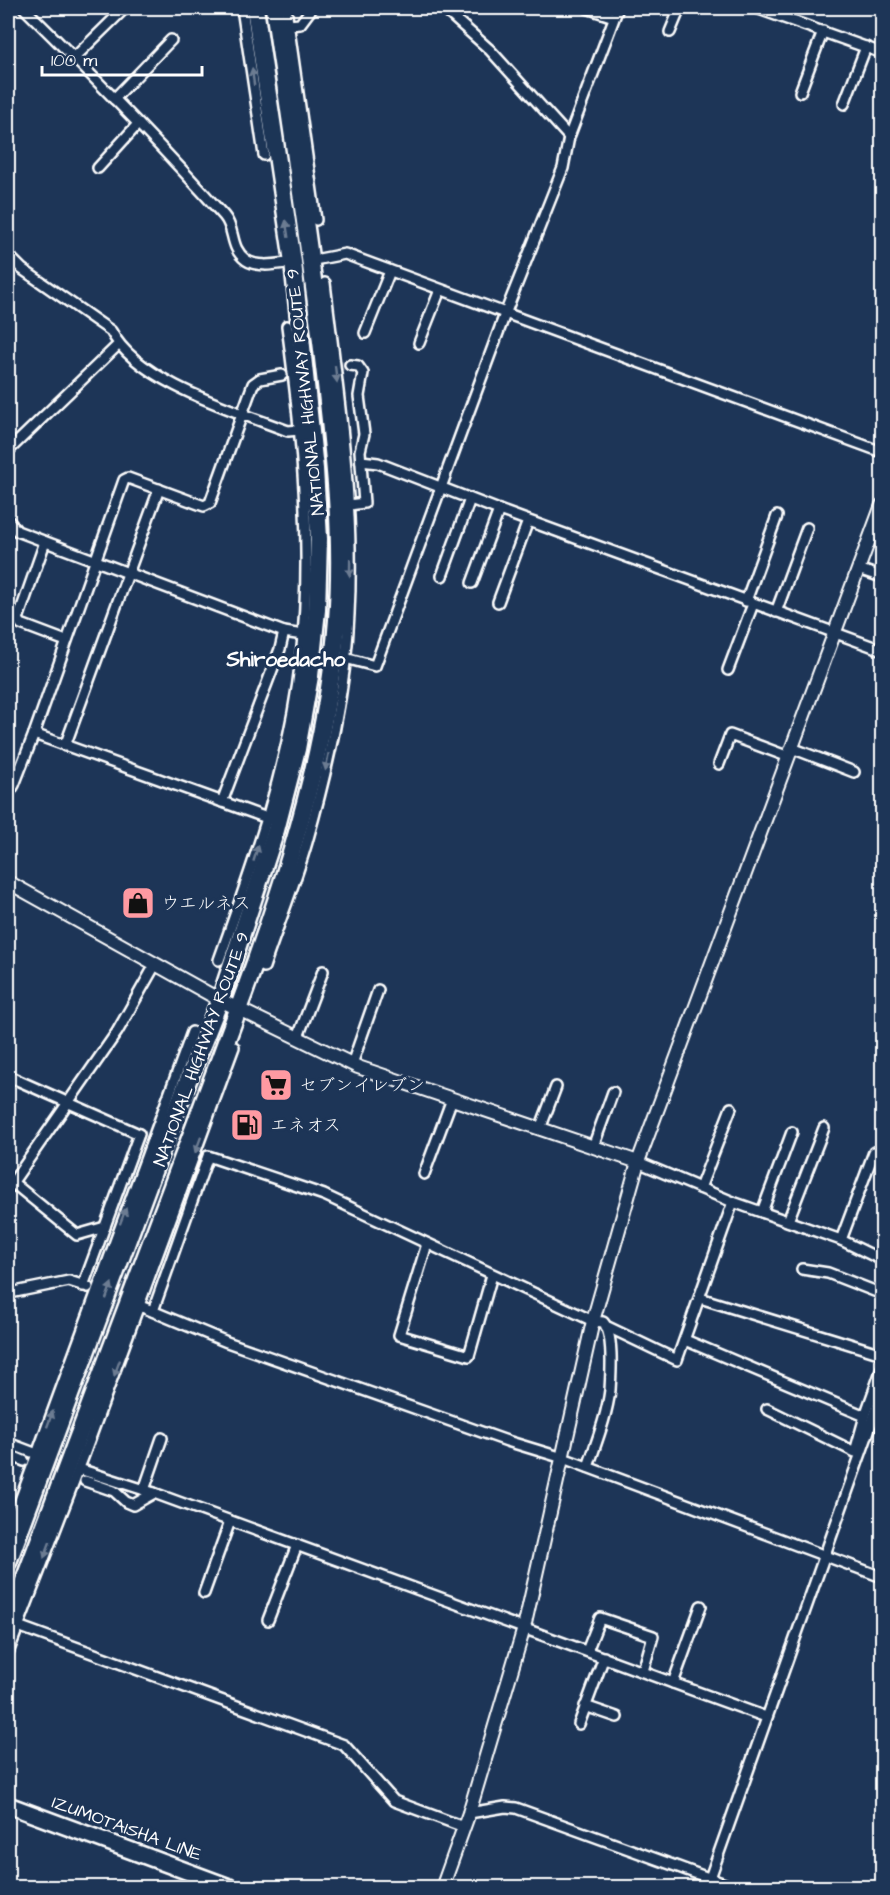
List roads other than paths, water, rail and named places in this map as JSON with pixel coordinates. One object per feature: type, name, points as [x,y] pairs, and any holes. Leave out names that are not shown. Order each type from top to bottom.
[{"type":"highway","name":"NATIONAL HIGHWAY ROUTE 9","points":[[9,1546],[77,1378],[173,1118],[220,1000],[276,830],[302,722],[310,676],[317,610],[319,539],[315,469],[293,262],[269,154],[255,8]]},
{"type":"highway","name":"NATIONAL HIGHWAY ROUTE 9","points":[[13,1623],[77,1439],[280,890],[316,762],[330,687],[337,618],[339,547],[337,472],[311,261],[274,8]]},
{"type":"main road","name":"IZUMOTAISHA LINE","points":[[8,1805],[232,1887]]},
{"type":"street","points":[[24,8],[138,124],[226,219],[232,242],[238,252],[248,261],[260,265],[311,261],[345,254],[882,452]]},
{"type":"street","points":[[74,58],[124,8]]},
{"type":"street","points":[[242,8],[261,135],[269,154]]},
{"type":"street","points":[[286,8],[316,220]]},
{"type":"street","points":[[288,25],[300,24],[312,8]]},
{"type":"street","points":[[443,8],[490,50],[569,137]]},
{"type":"street","points":[[587,8],[614,17]]},
{"type":"street","points":[[345,658],[375,666],[505,314],[563,168],[569,137],[618,8]]},
{"type":"street","points":[[670,32],[680,8]]},
{"type":"street","points":[[756,8],[882,53]]},
{"type":"street","points":[[800,92],[823,32]]},
{"type":"street","points":[[114,99],[171,40]]},
{"type":"street","points":[[844,104],[866,47]]},
{"type":"street","points":[[290,122],[300,104]]},
{"type":"street","points":[[98,168],[138,124]]},
{"type":"street","points":[[8,255],[22,268],[111,331],[118,345],[145,367],[194,396],[288,430],[300,430]]},
{"type":"street","points":[[365,333],[390,271]]},
{"type":"street","points":[[264,967],[307,844],[326,771],[340,694],[349,615],[351,535],[345,446],[325,283]]},
{"type":"street","points":[[419,343],[440,290]]},
{"type":"street","points":[[316,303],[329,316]]},
{"type":"street","points":[[219,960],[267,818],[290,730],[303,635],[306,583],[306,498],[287,326]]},
{"type":"street","points":[[8,451],[118,345]]},
{"type":"street","points":[[349,505],[364,503],[360,451],[364,434],[359,396],[363,373],[358,366],[351,365]]},
{"type":"street","points":[[8,795],[34,734],[124,480],[128,478],[204,506],[210,503],[253,384],[260,379],[282,375]]},
{"type":"street","points":[[296,396],[305,379]]},
{"type":"street","points":[[361,461],[378,463],[528,521],[882,650]]},
{"type":"street","points":[[65,746],[159,489]]},
{"type":"street","points":[[306,498],[317,514]]},
{"type":"street","points":[[442,576],[470,499]]},
{"type":"street","points":[[442,1887],[469,1813],[524,1628],[593,1321],[638,1162],[882,505]]},
{"type":"street","points":[[472,583],[499,510]]},
{"type":"street","points":[[728,670],[777,516]]},
{"type":"street","points":[[8,520],[17,531],[45,542],[284,632],[303,635]]},
{"type":"street","points":[[498,602],[528,521]]},
{"type":"street","points":[[776,612],[807,528]]},
{"type":"street","points":[[45,542],[18,620],[21,624],[66,641]]},
{"type":"street","points":[[858,569],[882,577]]},
{"type":"street","points":[[222,802],[280,649],[284,632]]},
{"type":"street","points":[[294,700],[302,722]]},
{"type":"street","points":[[34,734],[267,818]]},
{"type":"street","points":[[719,764],[730,735],[854,772]]},
{"type":"street","points":[[280,890],[295,879]]},
{"type":"street","points":[[8,882],[220,1000],[352,1064],[638,1162],[734,1202],[841,1240],[882,1260]]},
{"type":"street","points":[[237,909],[243,930]]},
{"type":"street","points":[[105,1227],[77,1235],[10,1181],[117,1032],[155,965]]},
{"type":"street","points":[[298,1037],[323,971]]},
{"type":"street","points":[[352,1064],[378,990]]},
{"type":"street","points":[[9,1546],[37,1454],[192,1032]]},
{"type":"street","points":[[8,1653],[13,1623],[79,1469],[234,1047]]},
{"type":"street","points":[[214,1073],[218,1090]]},
{"type":"street","points":[[8,1076],[139,1134],[83,1286]]},
{"type":"street","points":[[540,1129],[556,1087]]},
{"type":"street","points":[[593,1147],[614,1092]]},
{"type":"street","points":[[424,1174],[452,1099]]},
{"type":"street","points":[[700,1188],[731,1108]]},
{"type":"street","points":[[156,1130],[173,1118]]},
{"type":"street","points":[[788,1221],[824,1128]]},
{"type":"street","points":[[762,1212],[792,1132]]},
{"type":"street","points":[[841,1240],[874,1152]]},
{"type":"street","points":[[153,1311],[208,1156],[324,1195],[593,1321],[603,1322],[608,1327],[677,1360],[734,1202]]},
{"type":"street","points":[[162,1213],[167,1233]]},
{"type":"street","points":[[115,1238],[121,1258]]},
{"type":"street","points":[[427,1244],[399,1335],[469,1356],[492,1275]]},
{"type":"street","points":[[802,1269],[828,1273],[882,1294]]},
{"type":"street","points":[[8,1289],[15,1292],[69,1281],[96,1289]]},
{"type":"street","points":[[700,1298],[882,1354]]},
{"type":"street","points":[[140,1306],[227,1342],[507,1441],[563,1458],[882,1577]]},
{"type":"street","points":[[588,1467],[610,1391],[608,1327]]},
{"type":"street","points":[[685,1340],[865,1416]]},
{"type":"street","points":[[71,1361],[77,1378]]},
{"type":"street","points":[[859,1450],[865,1416],[882,1368]]},
{"type":"street","points":[[710,1878],[859,1450],[882,1394]]},
{"type":"street","points":[[767,1409],[855,1452],[859,1450]]},
{"type":"street","points":[[144,1490],[162,1438]]},
{"type":"street","points":[[77,1439],[84,1455]]},
{"type":"street","points":[[8,1443],[37,1454]]},
{"type":"street","points":[[8,1454],[24,1461]]},
{"type":"street","points":[[79,1469],[154,1493],[766,1717]]},
{"type":"street","points":[[86,1481],[114,1491],[126,1502],[134,1505],[154,1493]]},
{"type":"street","points":[[204,1593],[230,1521]]},
{"type":"street","points":[[268,1620],[297,1545]]},
{"type":"street","points":[[673,1683],[700,1606]]},
{"type":"street","points":[[587,1651],[600,1618],[653,1636],[643,1671]]},
{"type":"street","points":[[13,1623],[344,1745],[394,1801],[464,1827]]},
{"type":"street","points":[[579,1724],[604,1657]]},
{"type":"street","points":[[585,1706],[617,1718]]},
{"type":"street","points":[[469,1813],[516,1808],[736,1887]]},
{"type":"tunnel","points":[[282,375],[350,365]]},
{"type":"tunnel","points":[[24,1461],[85,1481]]},
{"type":"place","name":"ウエルネス","points":[[138,903]]},
{"type":"place","name":"セブンイレブン","points":[[276,1085]]},
{"type":"place","name":"エネオス","points":[[247,1125]]},
{"type":"district","name":"Shiroedacho","points":[[286,659]]}]
